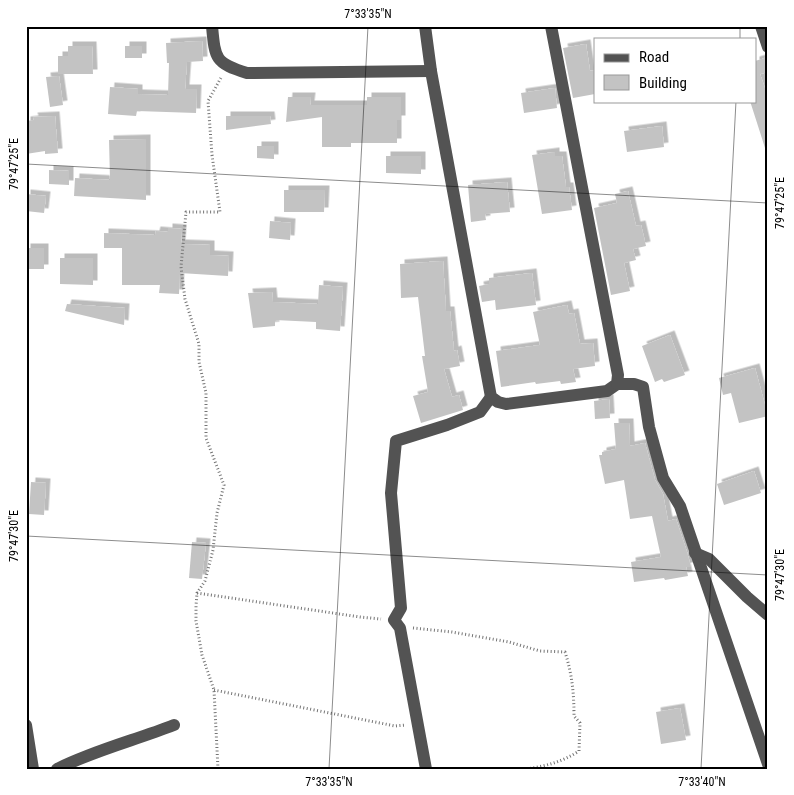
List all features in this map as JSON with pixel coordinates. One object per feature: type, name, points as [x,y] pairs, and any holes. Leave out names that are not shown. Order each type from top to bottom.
[{"type":"street","points":[[212,26],[214,48],[218,58],[227,67],[247,74],[431,71]]},
{"type":"street","points":[[425,26],[431,71],[491,397],[498,402],[506,404],[607,391],[617,384],[634,384],[643,387],[649,426],[663,478],[680,506],[768,764]]},
{"type":"street","points":[[551,26],[618,375],[617,384]]},
{"type":"street","points":[[761,26],[768,47]]},
{"type":"street","points":[[426,769],[419,725],[397,624],[401,608],[392,493],[396,441],[447,425],[480,412],[491,397]]},
{"type":"street","points":[[695,553],[710,559],[747,597],[768,615]]},
{"type":"street","points":[[26,725],[30,764]]},
{"type":"street","points":[[57,769],[174,725]]},
{"type":"path","points":[[218,769],[214,690],[202,655],[196,621],[198,593],[205,581],[213,550],[224,485],[206,438],[206,393],[199,362],[199,344],[185,299],[181,267],[186,212],[220,212],[212,155],[208,101],[227,67]]},
{"type":"path","points":[[198,593],[360,617],[412,628],[452,632],[509,642],[540,651],[565,652],[571,673],[574,716],[580,722],[579,751],[567,759],[549,765],[526,769]]},
{"type":"path","points":[[214,690],[394,726],[419,725]]},
{"type":"building","points":[[202,41],[203,61],[187,62],[185,89],[197,89],[196,113],[137,111],[136,116],[108,114],[110,87],[138,89],[138,94],[168,95],[169,63],[167,63],[166,43]]},
{"type":"building","points":[[586,44],[590,71],[594,70],[594,94],[573,98],[563,48]]},
{"type":"building","points":[[68,46],[92,46],[93,74],[58,74],[58,56],[68,56]]},
{"type":"building","points":[[125,46],[142,46],[142,58],[125,58]]},
{"type":"building","points":[[768,57],[768,72],[760,74],[768,97],[768,148],[765,148],[750,102],[756,102],[756,61]]},
{"type":"building","points":[[59,76],[63,105],[50,107],[46,77]]},
{"type":"building","points":[[555,88],[557,108],[524,113],[521,93]]},
{"type":"building","points":[[288,97],[311,97],[310,105],[367,105],[367,97],[401,97],[401,120],[397,120],[397,143],[351,143],[351,147],[322,147],[322,117],[286,122]]},
{"type":"building","points":[[55,116],[58,153],[45,154],[45,151],[26,154],[26,121],[34,120],[33,117]]},
{"type":"building","points":[[226,116],[270,116],[271,124],[226,130]]},
{"type":"building","points":[[662,126],[664,147],[627,152],[624,131]]},
{"type":"building","points":[[146,139],[146,200],[74,196],[75,178],[110,180],[109,140]]},
{"type":"building","points":[[257,146],[274,146],[274,159],[257,158]]},
{"type":"building","points":[[555,152],[555,156],[562,156],[566,187],[569,187],[572,210],[542,214],[532,155]]},
{"type":"building","points":[[386,156],[421,156],[421,174],[386,173]]},
{"type":"building","points":[[49,170],[69,171],[69,185],[49,184]]},
{"type":"building","points":[[507,182],[510,212],[485,214],[486,220],[471,222],[468,185]]},
{"type":"building","points":[[284,190],[325,190],[324,212],[284,212]]},
{"type":"building","points":[[628,191],[636,226],[641,225],[646,246],[633,249],[636,260],[624,263],[630,291],[611,295],[594,208],[617,203],[615,194]]},
{"type":"building","points":[[26,194],[46,196],[44,213],[26,211]]},
{"type":"building","points":[[270,221],[291,223],[290,240],[269,238]]},
{"type":"building","points":[[168,228],[182,229],[181,244],[210,245],[210,255],[229,256],[228,276],[180,273],[179,294],[159,293],[160,285],[122,285],[122,248],[104,248],[104,233],[155,235],[156,231],[168,232]]},
{"type":"building","points":[[26,248],[44,248],[44,269],[26,269]]},
{"type":"building","points":[[60,258],[93,258],[93,285],[60,284]]},
{"type":"building","points":[[443,261],[446,311],[450,311],[454,351],[457,350],[460,366],[444,369],[452,397],[459,395],[463,410],[421,423],[413,396],[428,392],[422,356],[425,356],[418,297],[401,298],[400,264]]},
{"type":"building","points":[[532,273],[536,305],[496,310],[495,300],[482,302],[479,286],[489,284],[489,278]]},
{"type":"building","points":[[319,285],[343,287],[340,331],[316,329],[316,322],[275,320],[275,326],[253,328],[248,293],[272,292],[273,302],[318,304]]},
{"type":"building","points":[[67,304],[125,308],[124,325],[65,311]]},
{"type":"building","points":[[567,305],[569,314],[574,313],[580,344],[593,343],[595,366],[573,369],[576,382],[561,384],[560,381],[536,384],[535,382],[501,387],[496,351],[540,345],[533,312]]},
{"type":"building","points":[[670,335],[685,375],[664,382],[662,379],[655,382],[642,346]]},
{"type":"building","points":[[755,368],[768,416],[739,423],[731,393],[723,395],[719,378]]},
{"type":"building","points":[[609,399],[610,418],[595,419],[594,401]]},
{"type":"building","points":[[614,423],[629,423],[630,446],[645,443],[655,480],[663,494],[668,521],[676,519],[687,552],[691,567],[686,567],[688,576],[634,582],[631,562],[661,557],[652,516],[630,519],[624,480],[605,484],[599,455],[602,455],[602,452],[616,449]]},
{"type":"building","points":[[754,471],[761,493],[724,505],[717,484]]},
{"type":"building","points":[[31,482],[46,483],[44,515],[29,514]]},
{"type":"building","points":[[192,542],[206,543],[202,579],[189,578]]},
{"type":"building","points":[[680,708],[686,740],[661,744],[656,712]]}]
